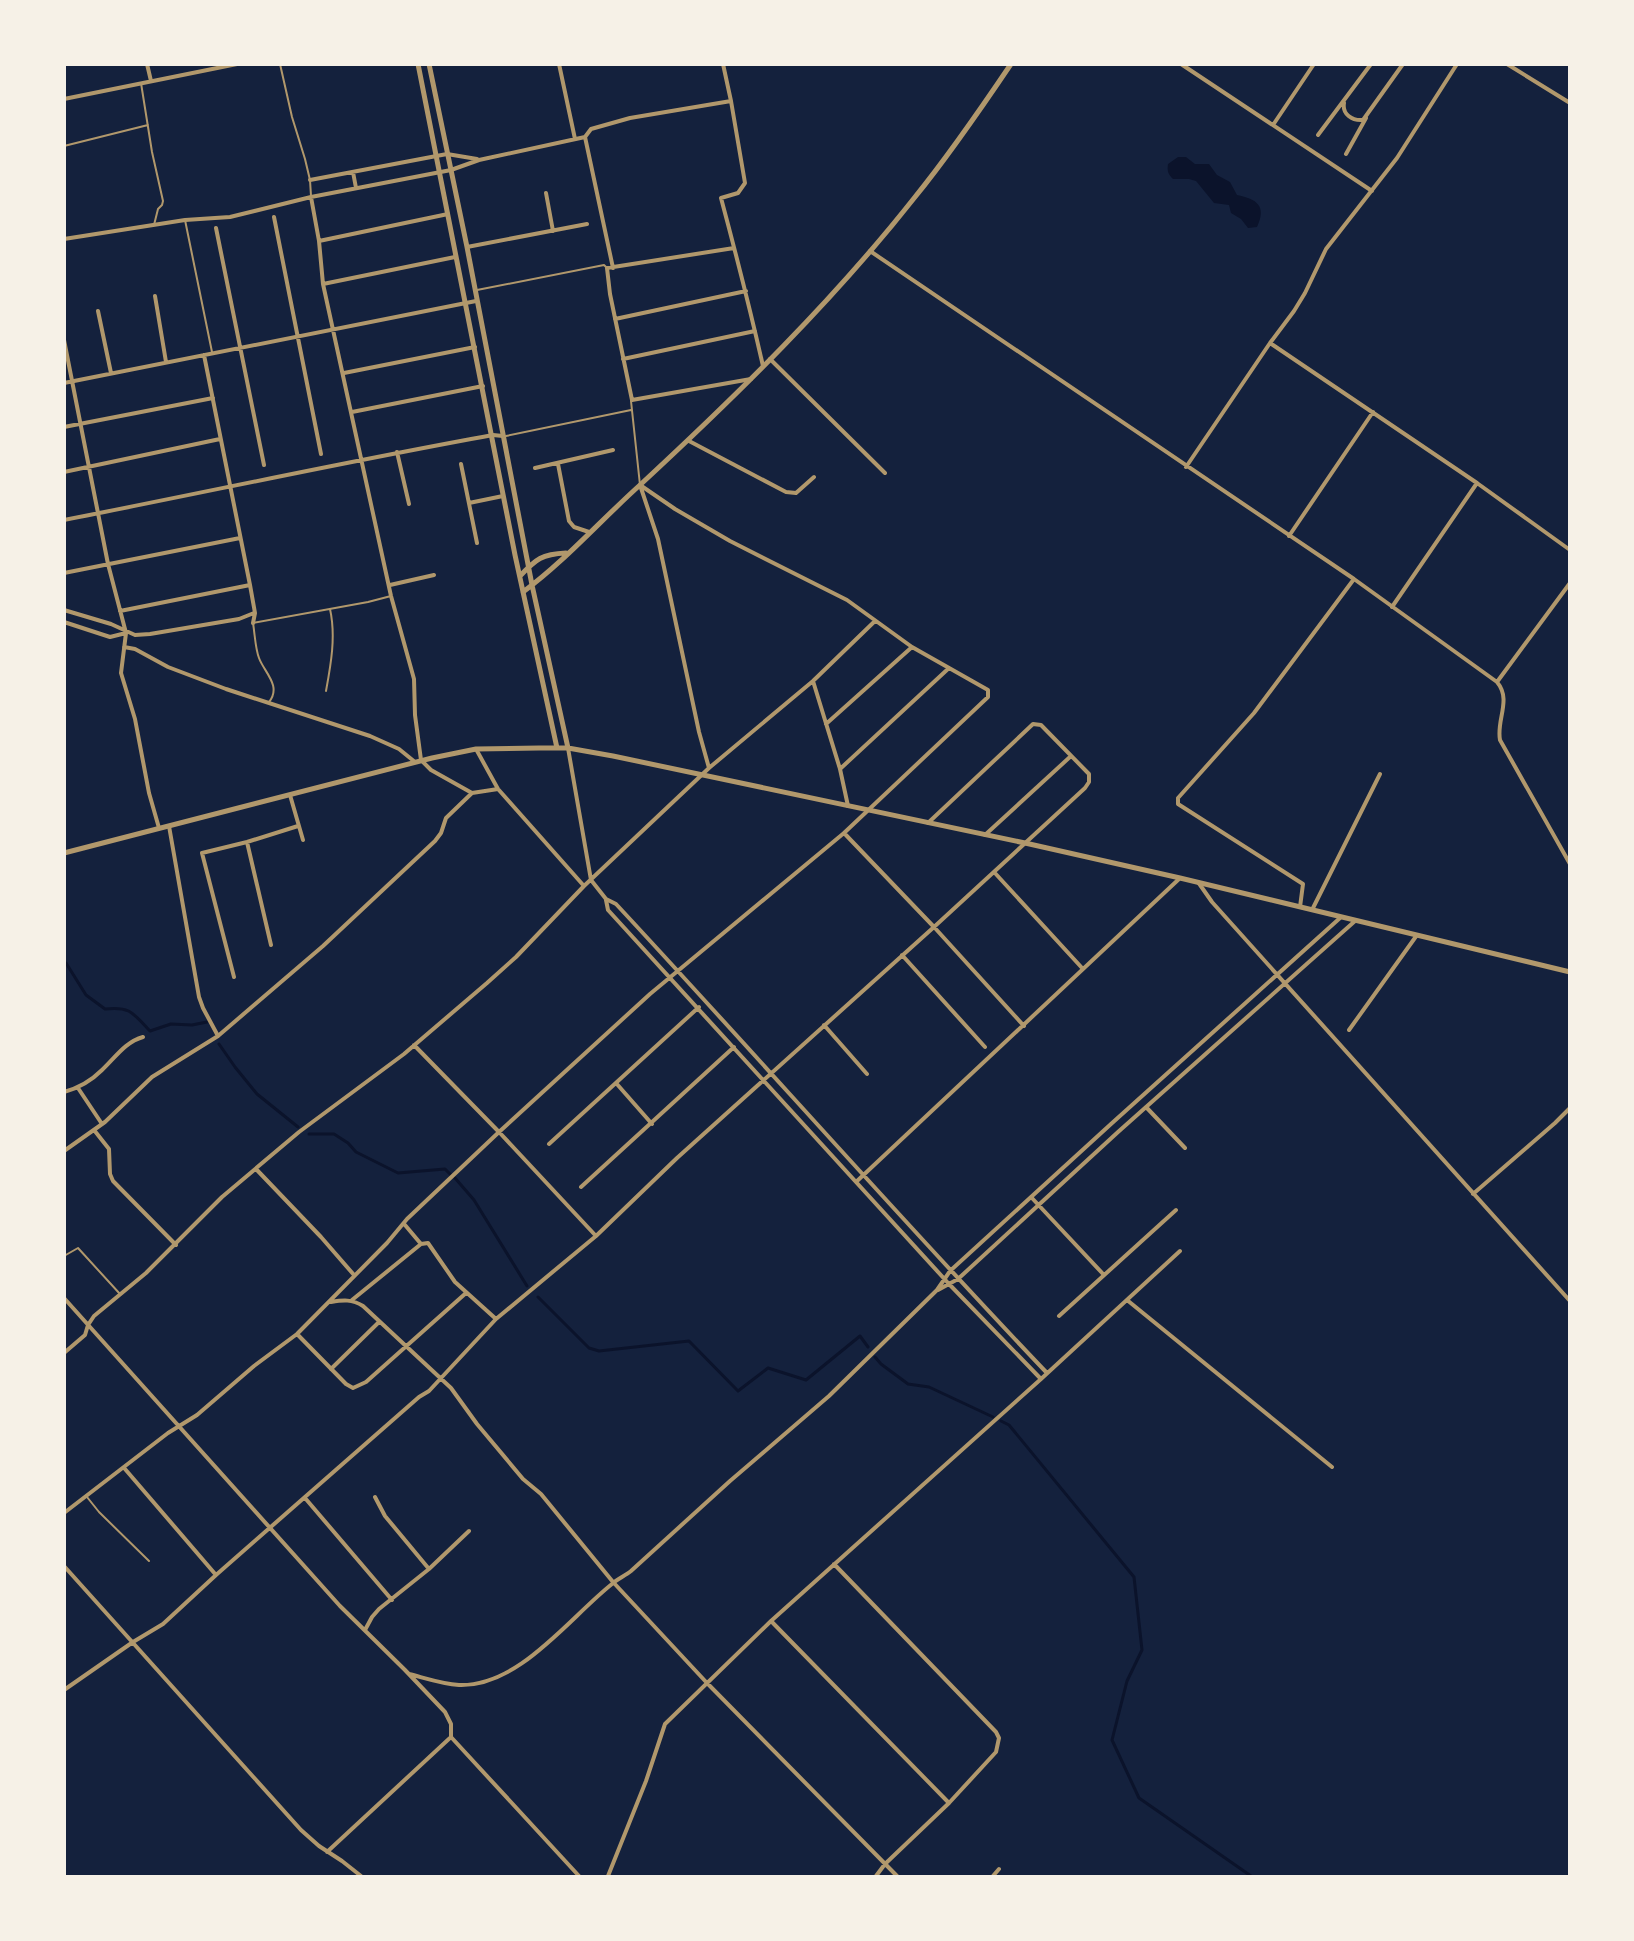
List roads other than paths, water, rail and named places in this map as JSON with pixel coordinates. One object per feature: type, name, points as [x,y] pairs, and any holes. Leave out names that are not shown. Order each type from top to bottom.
[{"type":"street","points":[[147,64],[151,81]]},
{"type":"street","points":[[64,99],[237,64]]},
{"type":"street","points":[[418,64],[523,592],[557,748]]},
{"type":"street","points":[[429,64],[532,585],[558,696],[591,880],[606,899],[616,904],[679,972],[958,1280],[1047,1373]]},
{"type":"street","points":[[559,64],[575,139]]},
{"type":"street","points":[[723,64],[745,183],[738,193],[721,198],[763,366]]},
{"type":"street","points":[[523,592],[689,441],[770,360],[870,250],[948,155],[1011,64]]},
{"type":"street","points":[[1181,64],[1372,191]]},
{"type":"street","points":[[1273,125],[1314,64]]},
{"type":"street","points":[[1318,135],[1371,64]]},
{"type":"street","points":[[1346,154],[1366,118],[1402,64]]},
{"type":"street","points":[[1185,467],[1294,311],[1326,249],[1397,158],[1457,64]]},
{"type":"street","points":[[1507,64],[1569,103]]},
{"type":"street","points":[[64,239],[185,220],[230,217],[311,196],[450,170],[479,160],[585,137],[591,129],[630,118],[731,101]]},
{"type":"street","points":[[1344,103],[1348,116],[1358,121],[1366,118]]},
{"type":"street","points":[[430,128],[441,126]]},
{"type":"street","points":[[585,137],[613,268]]},
{"type":"street","points":[[310,180],[447,154],[479,160]]},
{"type":"street","points":[[353,172],[356,188]]},
{"type":"street","points":[[546,193],[553,231]]},
{"type":"street","points":[[311,196],[319,241],[323,284],[391,596],[414,679],[418,761]]},
{"type":"street","points":[[319,241],[448,214]]},
{"type":"street","points":[[274,217],[321,454]]},
{"type":"street","points":[[467,247],[586,224]]},
{"type":"street","points":[[216,228],[264,465]]},
{"type":"street","points":[[734,248],[607,268],[632,400],[752,378]]},
{"type":"street","points":[[870,250],[1185,467],[1354,579],[1497,682],[1503,690],[1504,698],[1500,741],[1569,864]]},
{"type":"street","points":[[323,284],[455,257]]},
{"type":"street","points":[[615,319],[746,291]]},
{"type":"street","points":[[154,296],[166,362]]},
{"type":"street","points":[[64,382],[476,301]]},
{"type":"street","points":[[98,311],[111,373]]},
{"type":"street","points":[[623,359],[755,331]]},
{"type":"street","points":[[64,340],[108,564],[126,633],[121,673],[135,719],[149,793],[159,828]]},
{"type":"street","points":[[1270,343],[1477,483],[1569,550]]},
{"type":"street","points":[[344,373],[475,347]]},
{"type":"street","points":[[204,355],[250,585],[255,613],[253,623]]},
{"type":"street","points":[[770,360],[885,473]]},
{"type":"street","points":[[480,372],[490,370]]},
{"type":"street","points":[[352,412],[483,386]]},
{"type":"street","points":[[64,427],[213,398]]},
{"type":"street","points":[[1289,536],[1373,412]]},
{"type":"street","points":[[64,520],[230,488],[362,458],[493,435],[503,436]]},
{"type":"street","points":[[64,472],[220,439]]},
{"type":"street","points":[[689,441],[786,492],[796,492],[814,477]]},
{"type":"street","points":[[535,468],[613,450]]},
{"type":"street","points":[[397,452],[409,504]]},
{"type":"street","points":[[461,464],[477,543]]},
{"type":"street","points":[[558,464],[569,521],[574,527],[589,532]]},
{"type":"street","points":[[1392,606],[1477,483]]},
{"type":"street","points":[[64,1514],[125,1469],[168,1433],[179,1428],[297,1334],[405,1224],[407,1219],[499,1132],[646,998],[844,833],[988,697],[988,690],[912,647],[847,600],[730,541],[639,485]]},
{"type":"street","points":[[639,485],[658,539],[699,732],[709,768]]},
{"type":"street","points":[[469,503],[504,495]]},
{"type":"street","points":[[64,573],[240,538]]},
{"type":"street","points":[[520,576],[544,555],[566,554]]},
{"type":"street","points":[[390,585],[434,576]]},
{"type":"street","points":[[1300,907],[1304,884],[1178,804],[1177,801],[1254,713],[1354,579]]},
{"type":"street","points":[[1497,682],[1569,583]]},
{"type":"street","points":[[120,611],[250,585]]},
{"type":"street","points":[[64,609],[111,624],[126,633],[135,635],[238,619],[255,613]]},
{"type":"street","points":[[64,1353],[85,1335],[94,1316],[146,1273],[222,1197],[299,1132],[414,1046],[516,957],[584,886],[709,768],[813,681],[875,621]]},
{"type":"street","points":[[64,622],[110,637],[126,633]]},
{"type":"street","points":[[124,647],[135,650],[168,667],[370,736],[399,749],[431,771],[472,793]]},
{"type":"street","points":[[826,724],[912,647]]},
{"type":"street","points":[[538,657],[548,655]]},
{"type":"street","points":[[840,769],[949,668]]},
{"type":"street","points":[[813,681],[840,769],[848,807]]},
{"type":"street","points":[[547,698],[558,696]]},
{"type":"street","points":[[64,1690],[163,1624],[419,1397],[429,1391],[496,1319],[596,1236],[676,1158],[1085,788],[1090,778],[1088,772],[1037,723],[1030,725],[927,824]]},
{"type":"street","points":[[64,854],[418,761],[476,749],[568,748],[1025,843],[1198,882],[1569,972]]},
{"type":"street","points":[[476,749],[498,789],[584,886]]},
{"type":"street","points":[[985,836],[1071,756]]},
{"type":"street","points":[[1311,910],[1380,774]]},
{"type":"street","points":[[64,1151],[102,1124],[152,1077],[219,1036],[323,946],[428,849],[441,834],[446,818],[472,793],[498,789]]},
{"type":"street","points":[[290,794],[303,840]]},
{"type":"street","points":[[169,826],[200,997],[203,1008],[219,1036]]},
{"type":"street","points":[[234,977],[202,852],[247,842],[298,826]]},
{"type":"street","points":[[844,833],[1024,1026]]},
{"type":"street","points":[[247,842],[271,945]]},
{"type":"street","points":[[994,872],[1083,969]]},
{"type":"street","points":[[856,1182],[1180,878]]},
{"type":"street","points":[[1198,882],[1212,902],[1569,1300]]},
{"type":"street","points":[[606,899],[608,910],[699,1007],[945,1280],[1041,1379]]},
{"type":"street","points":[[410,1674],[458,1685],[478,1683],[494,1678],[523,1663],[542,1649],[613,1582],[631,1571],[730,1480],[829,1396],[937,1290],[950,1271],[1340,918]]},
{"type":"street","points":[[937,1290],[958,1280],[1146,1107],[1354,921]]},
{"type":"street","points":[[1349,1030],[1417,935]]},
{"type":"street","points":[[902,955],[985,1047]]},
{"type":"street","points":[[549,1144],[699,1007]]},
{"type":"street","points":[[824,1026],[867,1074]]},
{"type":"street","points":[[64,1092],[78,1088],[95,1076],[130,1043],[143,1037]]},
{"type":"street","points":[[414,1046],[499,1132],[596,1236]]},
{"type":"street","points":[[581,1187],[734,1047]]},
{"type":"street","points":[[616,1083],[652,1124]]},
{"type":"street","points":[[78,1088],[102,1124]]},
{"type":"street","points":[[1146,1107],[1185,1148]]},
{"type":"street","points":[[1473,1194],[1555,1123],[1569,1108]]},
{"type":"street","points":[[94,1130],[108,1149],[110,1174],[113,1181],[176,1245]]},
{"type":"street","points":[[256,1169],[354,1275]]},
{"type":"street","points":[[1030,1197],[1104,1275]]},
{"type":"street","points":[[1059,1316],[1176,1210]]},
{"type":"street","points":[[405,1224],[422,1244]]},
{"type":"street","points":[[352,1301],[422,1244],[427,1243],[447,1269],[448,1274],[496,1319]]},
{"type":"street","points":[[608,1876],[646,1781],[665,1724],[834,1563],[1041,1379],[1180,1251]]},
{"type":"street","points":[[297,1334],[350,1387],[359,1386],[466,1293]]},
{"type":"street","points":[[64,1298],[340,1606],[410,1674],[448,1716],[452,1724],[451,1737],[327,1852]]},
{"type":"street","points":[[1127,1300],[1332,1467]]},
{"type":"street","points":[[330,1302],[352,1301],[363,1306],[440,1378],[523,1479],[539,1492],[613,1582],[707,1683],[897,1876]]},
{"type":"street","points":[[332,1369],[379,1322]]},
{"type":"street","points":[[125,1469],[216,1575]]},
{"type":"street","points":[[375,1497],[385,1516],[429,1569]]},
{"type":"street","points":[[305,1498],[392,1600]]},
{"type":"street","points":[[365,1630],[374,1613],[429,1569],[469,1531]]},
{"type":"street","points":[[834,1563],[996,1732],[999,1738],[996,1752],[949,1803],[885,1864],[876,1876]]},
{"type":"street","points":[[64,1566],[301,1830],[361,1876]]},
{"type":"street","points":[[771,1621],[949,1803]]},
{"type":"street","points":[[451,1737],[579,1876]]},
{"type":"street","points":[[993,1876],[999,1869]]},
{"type":"lane","points":[[280,64],[292,117],[299,133],[310,180],[311,196]]},
{"type":"lane","points":[[141,83],[163,201],[158,208],[154,225]]},
{"type":"lane","points":[[64,146],[148,125]]},
{"type":"lane","points":[[185,220],[212,353]]},
{"type":"lane","points":[[474,290],[604,265],[607,268]]},
{"type":"lane","points":[[632,400],[631,410],[639,485]]},
{"type":"lane","points":[[503,436],[631,410]]},
{"type":"lane","points":[[268,703],[273,693],[271,676],[260,660],[253,623],[391,596]]},
{"type":"lane","points":[[326,691],[331,664],[333,629],[330,609]]},
{"type":"lane","points":[[64,1256],[78,1248],[120,1294]]},
{"type":"lane","points":[[87,1497],[99,1512],[149,1561]]},
{"type":"water","points":[[1178,157],[1186,157],[1195,164],[1209,164],[1217,175],[1230,182],[1237,195],[1255,201],[1261,214],[1257,227],[1248,228],[1241,219],[1231,213],[1229,205],[1214,203],[1196,181],[1173,179],[1168,172],[1168,164]]},
{"type":"waterway","points":[[66,963],[86,995],[105,1009],[113,1008],[130,1012],[150,1031],[171,1024],[192,1025],[207,1022]]},
{"type":"waterway","points":[[219,1044],[257,1094],[298,1127]]},
{"type":"waterway","points":[[309,1134],[334,1134],[348,1143],[356,1152],[398,1173],[445,1169],[451,1175]]},
{"type":"waterway","points":[[455,1178],[474,1200],[527,1286]]},
{"type":"waterway","points":[[538,1297],[589,1348],[599,1351],[689,1341],[738,1391],[768,1368],[806,1380],[860,1336],[868,1347]]},
{"type":"waterway","points":[[875,1357],[908,1384],[929,1387],[993,1417]]},
{"type":"waterway","points":[[1001,1421],[1009,1425],[1134,1577],[1142,1650],[1127,1681],[1112,1740],[1139,1798],[1251,1876]]}]
